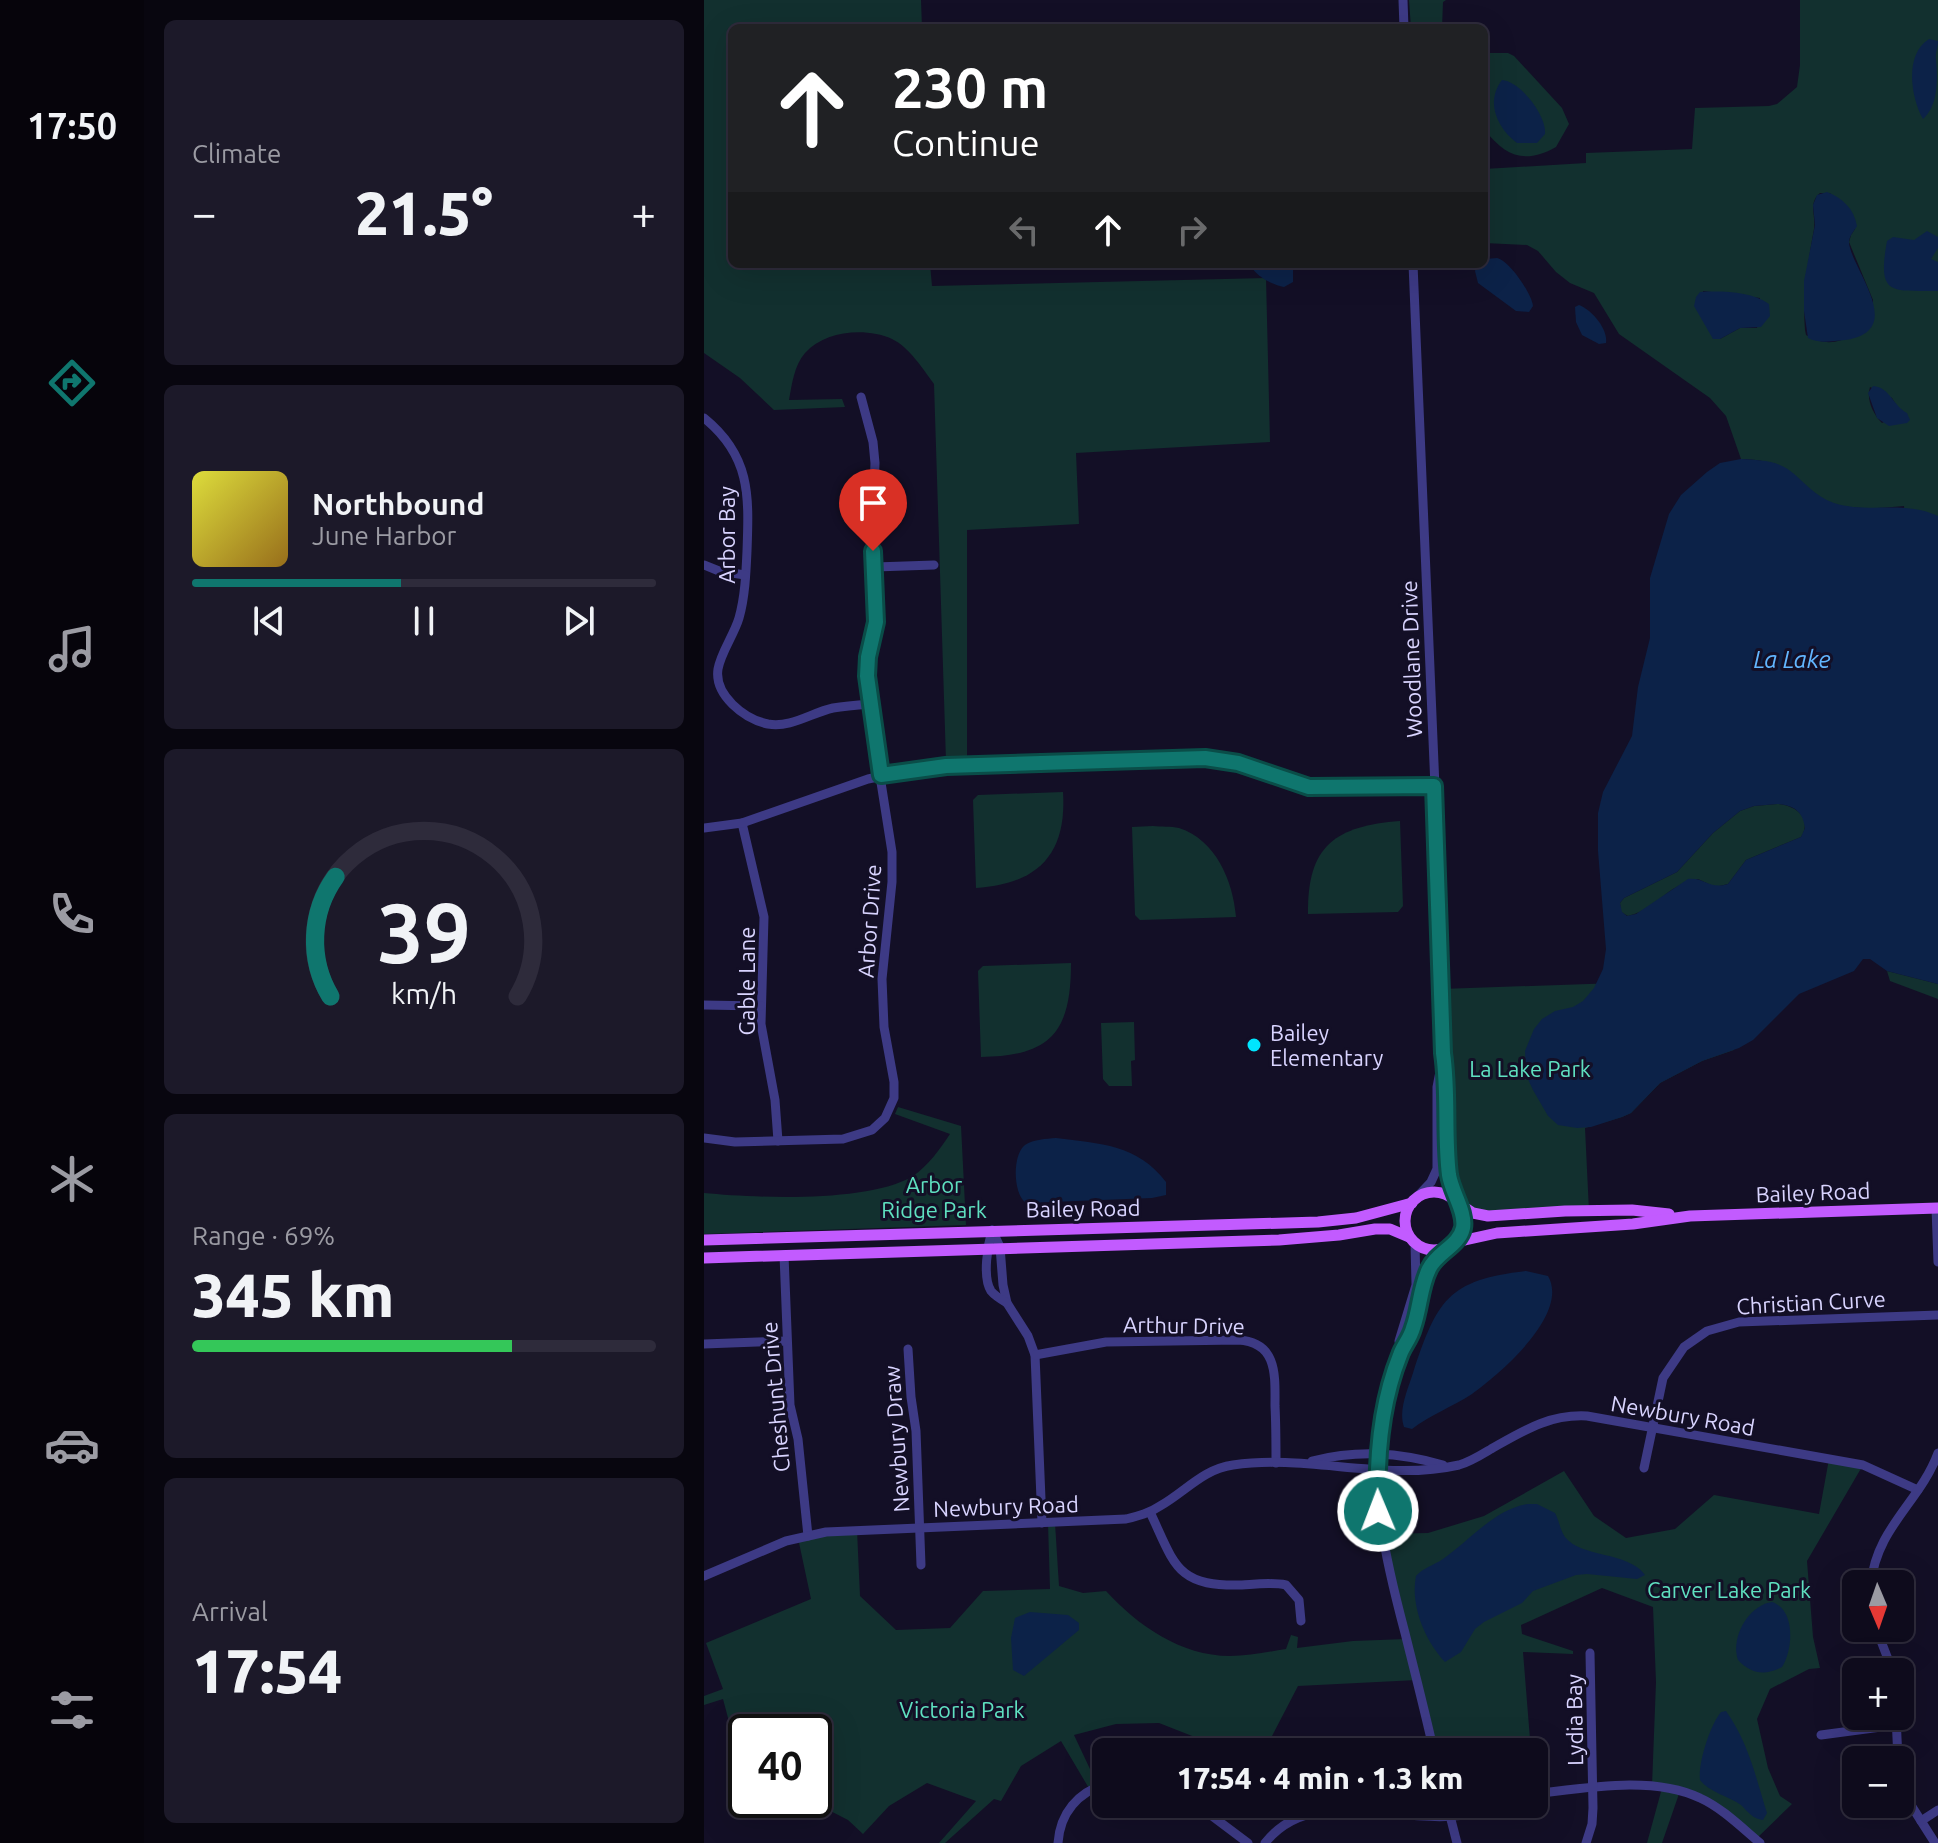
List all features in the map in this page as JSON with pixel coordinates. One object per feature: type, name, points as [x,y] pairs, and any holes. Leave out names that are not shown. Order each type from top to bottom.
[{"type":"main road","points":[[1435,1192],[1457,1202],[1464,1226],[1451,1245],[1429,1250],[1412,1240],[1405,1216],[1420,1195],[1435,1192]]},
{"type":"main road","name":"Bailey Road","points":[[704,1240],[1318,1222],[1356,1218],[1413,1201]]},
{"type":"main road","name":"Bailey Road","points":[[1457,1202],[1473,1213],[1488,1216],[1632,1210],[1690,1216]]},
{"type":"main road","name":"Bailey Road","points":[[1451,1245],[1497,1233],[1633,1224],[1690,1216],[1937,1208]]},
{"type":"main road","name":"Bailey Road","points":[[704,1258],[1279,1240],[1375,1229],[1390,1229],[1412,1240]]},
{"type":"street","points":[[1403,0],[1404,24]]},
{"type":"street","name":"Woodlane Drive","points":[[1413,268],[1443,1053],[1448,1088],[1449,1172],[1457,1202]]},
{"type":"street","name":"Arbor Drive","points":[[704,1138],[735,1142],[843,1139],[865,1133],[885,1118],[894,1098],[884,1027],[882,979],[892,852],[870,704],[868,666],[876,622],[872,535],[875,463],[873,442],[861,397]]},
{"type":"street","name":"Arbor Bay","points":[[704,418],[727,440],[745,478],[749,509],[739,618],[718,669],[721,691],[732,703],[758,720],[777,724],[793,723],[832,709],[870,704]]},
{"type":"street","points":[[704,565],[745,575]]},
{"type":"street","points":[[875,567],[934,565]]},
{"type":"street","points":[[704,828],[742,823],[881,775],[946,766],[1205,758],[1238,763],[1309,787],[1434,786]]},
{"type":"street","name":"Gable Lane","points":[[742,823],[764,917],[761,1006],[778,1141]]},
{"type":"street","points":[[704,1005],[761,1006]]},
{"type":"street","name":"Woodlane Drive","points":[[1413,1201],[1431,1182],[1437,1169],[1437,1087],[1443,1053]]},
{"type":"street","points":[[1937,1208],[1938,1262]]},
{"type":"street","points":[[992,1230],[1000,1247],[1007,1303]]},
{"type":"street","points":[[992,1230],[987,1248],[989,1288],[1007,1303],[1028,1336],[1035,1355],[1042,1523]]},
{"type":"street","points":[[1412,1240],[1416,1285],[1385,1403],[1379,1453],[1378,1511],[1383,1546],[1431,1738]]},
{"type":"street","points":[[1401,1350],[1407,1345],[1413,1329],[1430,1267],[1451,1245]]},
{"type":"street","name":"Cheshunt Drive","points":[[784,1255],[790,1405],[798,1439],[808,1536]]},
{"type":"street","name":"Christian Curve","points":[[1644,1468],[1660,1388],[1670,1364],[1696,1338],[1717,1327],[1739,1322],[1938,1315]]},
{"type":"street","name":"Arthur Drive","points":[[1035,1355],[1106,1342],[1241,1340],[1254,1343],[1265,1350],[1274,1368],[1276,1463]]},
{"type":"street","points":[[704,1344],[786,1341]]},
{"type":"street","name":"Newbury Draw","points":[[908,1349],[916,1431],[921,1565]]},
{"type":"street","name":"Newbury Road","points":[[704,1576],[771,1547],[808,1536],[852,1530],[1119,1520],[1150,1512],[1203,1475],[1240,1464],[1303,1463],[1417,1470],[1468,1462],[1536,1424],[1562,1416],[1587,1416],[1863,1465],[1918,1490]]},
{"type":"street","name":"Newbury Road","points":[[1303,1463],[1354,1453],[1379,1453],[1418,1458],[1446,1466]]},
{"type":"street","points":[[1872,1570],[1883,1540],[1918,1490],[1938,1453]]},
{"type":"street","points":[[1150,1512],[1170,1557],[1190,1577],[1210,1585],[1286,1585],[1299,1600],[1301,1621]]},
{"type":"street","name":"Lydia Bay","points":[[1586,1843],[1593,1821],[1590,1653]]},
{"type":"street","points":[[1821,1735],[1846,1730]]},
{"type":"street","points":[[1548,1792],[1593,1787],[1657,1787],[1688,1793],[1714,1806],[1760,1843]]},
{"type":"street","points":[[1058,1843],[1062,1822],[1073,1804],[1092,1789]]},
{"type":"street","points":[[1914,1810],[1935,1843]]},
{"type":"street","points":[[1921,1821],[1938,1810]]},
{"type":"street","points":[[1215,1818],[1248,1843]]},
{"type":"street","points":[[1265,1843],[1284,1824],[1296,1818]]},
{"type":"street","points":[[1398,1818],[1456,1818]]},
{"type":"street","points":[[1451,1819],[1457,1843]]},
{"type":"green space","points":[[704,0],[921,0],[922,24],[728,24],[728,268],[930,268],[932,286],[1266,278],[1270,442],[1076,453],[1079,524],[967,530],[967,757],[946,761],[934,384],[910,353],[892,339],[870,333],[846,333],[823,340],[805,353],[796,369],[789,400],[842,399],[845,407],[774,410],[740,378],[704,353]]},
{"type":"green space","points":[[1409,0],[1446,0],[1443,2],[1442,24],[1411,24]]},
{"type":"green space","points":[[1800,0],[1938,0],[1938,972],[1904,506],[1866,508],[1838,505],[1816,495],[1791,474],[1773,464],[1741,459],[1726,416],[1710,398],[1619,334],[1594,293],[1570,283],[1538,251],[1527,245],[1488,243],[1488,169],[1586,163],[1586,153],[1692,149],[1695,108],[1769,106],[1777,104],[1797,87]],"holes":[[[1820,193],[1830,193],[1855,229],[1849,242],[1873,300],[1873,318],[1850,336],[1825,342],[1806,335],[1804,317],[1814,229],[1813,205]],[[1703,291],[1760,298],[1757,328],[1740,328],[1720,339],[1703,319]],[[1870,387],[1892,398],[1904,412],[1882,423],[1871,406]]]},
{"type":"green space","points":[[1508,53],[1514,56],[1562,108],[1569,124],[1556,147],[1534,156],[1516,155],[1500,146],[1488,134],[1488,55]]},
{"type":"green space","points":[[1063,792],[1060,833],[1054,849],[1044,862],[1016,880],[976,888],[973,800],[978,795]]},
{"type":"green space","points":[[1777,804],[1796,810],[1803,818],[1805,824],[1801,837],[1746,860],[1728,884],[1715,887],[1698,879],[1676,887],[1634,914],[1628,916],[1621,912],[1620,903],[1624,898],[1677,872],[1713,833],[1740,811]]},
{"type":"green space","points":[[1400,821],[1403,906],[1398,912],[1308,914],[1313,871],[1330,844],[1358,828]]},
{"type":"green space","points":[[1132,827],[1179,828],[1192,834],[1213,852],[1231,890],[1236,917],[1140,920],[1135,915]]},
{"type":"green space","points":[[1071,963],[1067,1007],[1052,1036],[1025,1052],[981,1057],[978,971],[983,966]]},
{"type":"green space","points":[[1887,971],[1938,984],[1938,999],[1890,981]]},
{"type":"green space","name":"La Lake Park","points":[[1732,979],[1734,1050],[1702,1061],[1660,1083],[1631,1113],[1585,1128],[1589,1211],[1495,1217],[1455,1201],[1441,989]]},
{"type":"green space","points":[[1134,1022],[1132,1086],[1109,1086],[1103,1079],[1101,1023]]},
{"type":"green space","name":"Arbor Ridge Park","points":[[898,1107],[961,1126],[966,1225],[704,1234],[704,1193],[781,1197],[841,1195],[894,1185],[913,1176],[929,1162],[950,1134],[895,1114]]},
{"type":"green space","points":[[1829,1459],[1863,1465],[1807,1561],[1813,1637],[1820,1668],[1809,1669],[1770,1689],[1757,1719],[1768,1768],[1780,1796],[1792,1804],[1756,1839],[1721,1811],[1680,1791],[1662,1843],[1647,1843],[1662,1788],[1652,1786],[1656,1682],[1653,1607],[1602,1588],[1521,1625],[1522,1634],[1573,1651],[1573,1654],[1523,1652],[1530,1738],[1431,1738],[1417,1680],[1298,1686],[1272,1736],[1278,1738],[1197,1738],[1159,1723],[1116,1724],[1074,1735],[1092,1773],[1092,1789],[1061,1741],[1021,1766],[1001,1801],[994,1799],[945,1843],[939,1843],[976,1801],[927,1783],[889,1806],[863,1834],[848,1820],[832,1812],[832,1714],[728,1714],[728,1718],[723,1699],[704,1705],[704,1696],[723,1689],[706,1643],[811,1599],[798,1538],[857,1530],[860,1596],[896,1630],[950,1628],[983,1591],[1050,1589],[1048,1523],[1055,1523],[1059,1586],[1083,1593],[1106,1591],[1132,1616],[1161,1636],[1194,1651],[1230,1656],[1286,1649],[1291,1635],[1298,1637],[1297,1648],[1406,1639],[1381,1534],[1428,1533],[1484,1516],[1564,1471],[1594,1516],[1626,1538],[1675,1529],[1714,1495],[1819,1514]]},
{"type":"water","points":[[1929,39],[1938,41],[1937,84],[1932,107],[1923,119],[1915,100],[1912,77],[1916,55]]},
{"type":"water","points":[[1502,80],[1517,86],[1542,118],[1545,134],[1537,143],[1517,143],[1499,122],[1494,97]]},
{"type":"water","points":[[1827,192],[1847,205],[1856,220],[1857,226],[1849,243],[1875,312],[1873,325],[1863,334],[1845,340],[1821,342],[1808,338],[1804,281],[1815,225],[1813,205],[1817,195]]},
{"type":"water","points":[[1927,231],[1938,237],[1938,248],[1931,259],[1938,262],[1938,291],[1909,291],[1891,287],[1884,272],[1887,241],[1893,237],[1914,240]]},
{"type":"water","points":[[1488,259],[1502,260],[1513,271],[1532,301],[1529,312],[1516,311],[1478,283],[1475,271],[1476,268],[1488,268]]},
{"type":"water","points":[[1252,268],[1293,268],[1293,282],[1284,287],[1260,276]]},
{"type":"water","points":[[1700,292],[1754,296],[1769,304],[1770,316],[1761,327],[1740,328],[1720,339],[1713,339],[1694,306]]},
{"type":"water","points":[[1579,305],[1598,321],[1606,343],[1599,344],[1582,335],[1576,322],[1575,307]]},
{"type":"water","points":[[1873,386],[1888,393],[1907,413],[1910,420],[1907,423],[1889,426],[1877,418],[1868,393]]},
{"type":"water","name":"La Lake","points":[[1741,459],[1772,462],[1789,470],[1815,493],[1834,503],[1912,509],[1938,516],[1938,984],[1887,971],[1870,959],[1863,959],[1854,971],[1799,994],[1753,1040],[1660,1083],[1631,1113],[1591,1127],[1558,1125],[1548,1116],[1526,1075],[1525,1051],[1542,1019],[1583,1001],[1594,988],[1603,969],[1606,949],[1598,813],[1603,792],[1632,736],[1638,687],[1650,638],[1650,578],[1669,514],[1681,495],[1720,463]],"holes":[[[1783,805],[1796,810],[1802,817],[1805,828],[1801,837],[1746,860],[1728,884],[1716,885],[1688,879],[1636,914],[1627,916],[1622,912],[1620,903],[1624,898],[1677,872],[1713,833],[1740,811],[1754,806]]]},
{"type":"water","points":[[1056,1138],[1103,1145],[1130,1153],[1155,1169],[1166,1182],[1166,1195],[1026,1203],[1019,1192],[1016,1174],[1021,1150],[1032,1142]]},
{"type":"water","points":[[1526,1271],[1548,1276],[1552,1291],[1549,1308],[1529,1342],[1472,1394],[1412,1429],[1404,1427],[1402,1414],[1406,1393],[1438,1311],[1462,1288],[1499,1275]]},
{"type":"water","points":[[1528,1504],[1537,1504],[1555,1513],[1563,1534],[1572,1544],[1628,1562],[1645,1575],[1637,1579],[1576,1575],[1533,1591],[1522,1603],[1475,1629],[1461,1652],[1445,1662],[1431,1644],[1421,1622],[1415,1599],[1416,1576],[1494,1519]]},
{"type":"water","points":[[1772,1602],[1780,1606],[1789,1622],[1788,1651],[1782,1667],[1770,1672],[1758,1672],[1738,1660],[1739,1632],[1756,1609]]},
{"type":"water","points":[[1030,1612],[1068,1615],[1079,1623],[1079,1630],[1024,1676],[1013,1670],[1011,1638],[1015,1618]]},
{"type":"water","points":[[1726,1711],[1751,1760],[1767,1813],[1763,1820],[1753,1817],[1741,1805],[1708,1788],[1700,1780],[1709,1735],[1721,1712]]},
{"type":"place","name":"Bailey Elementary","points":[[1254,1045]]},
{"type":"route","points":[[873,551],[876,622],[867,676],[881,775],[946,766],[1205,758],[1238,763],[1309,787],[1434,786],[1449,1172],[1464,1226],[1456,1242],[1430,1267],[1413,1329],[1407,1345],[1401,1350],[1388,1390],[1380,1436],[1378,1511]]},
{"type":"park label","name":"Carver Lake Park","points":[[1729,1589]]},
{"type":"park label","name":"Victoria Park","points":[[962,1709]]}]
